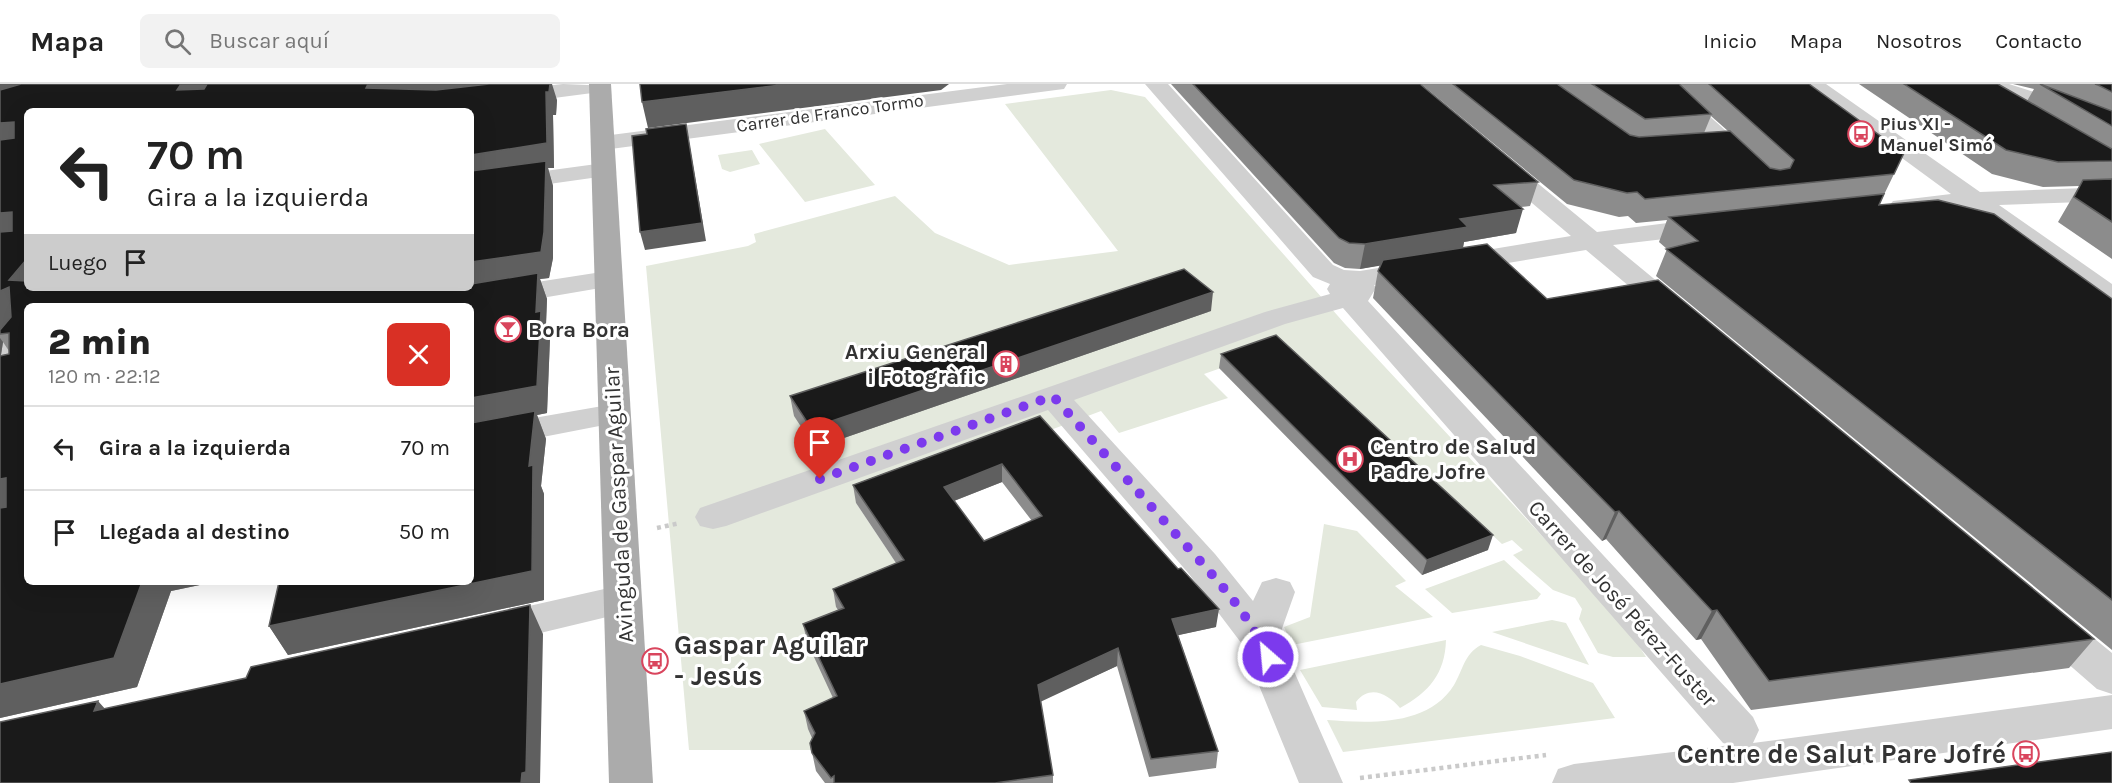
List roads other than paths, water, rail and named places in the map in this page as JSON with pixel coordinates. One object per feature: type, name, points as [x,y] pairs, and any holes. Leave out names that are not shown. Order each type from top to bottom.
[{"type":"main road","name":"Avinguda de Gaspar Aguilar","points":[[600,85],[631,783]]},
{"type":"street","name":"Carrer de Franco Tormo","points":[[474,187],[603,156],[993,88],[1056,84]]},
{"type":"street","name":"Carrer de José Pérez-Fuster","points":[[1156,84],[1323,271],[1346,286],[1738,730]]},
{"type":"street","points":[[1661,84],[1737,153],[1674,148]]},
{"type":"street","points":[[1812,84],[2112,297]]},
{"type":"street","points":[[489,99],[600,85]]},
{"type":"street","points":[[1986,89],[2025,119]]},
{"type":"street","points":[[1986,89],[2067,110],[2112,133]]},
{"type":"street","points":[[1475,143],[1699,331]]},
{"type":"street","points":[[1876,209],[1974,199],[2112,194]]},
{"type":"street","points":[[713,517],[1275,318],[1346,286],[1592,241],[1737,223]]},
{"type":"street","points":[[459,303],[608,279]]},
{"type":"street","points":[[0,358],[24,329]]},
{"type":"street","points":[[0,375],[24,371]]},
{"type":"street","points":[[1053,396],[1202,564],[1259,637],[1321,783]]},
{"type":"street","points":[[474,439],[614,414]]},
{"type":"street","points":[[1259,637],[1276,592]]},
{"type":"street","points":[[454,638],[622,600]]},
{"type":"street","points":[[2025,604],[2112,677]]},
{"type":"street","points":[[1574,783],[1767,760],[2112,712]]},
{"type":"place","name":"Pius XI - Manuel Simó","points":[[1861,134]]},
{"type":"place","name":"Bora Bora","points":[[508,329]]},
{"type":"place","name":"Arxiu General i Fotogràfic","points":[[1006,364]]},
{"type":"place","name":"Centro de Salud Padre Jofre","points":[[1350,459]]},
{"type":"place","name":"Gaspar Aguilar - Jesús","points":[[655,661]]},
{"type":"place","name":"Centre de Salut Pare Jofré","points":[[2026,754]]}]
